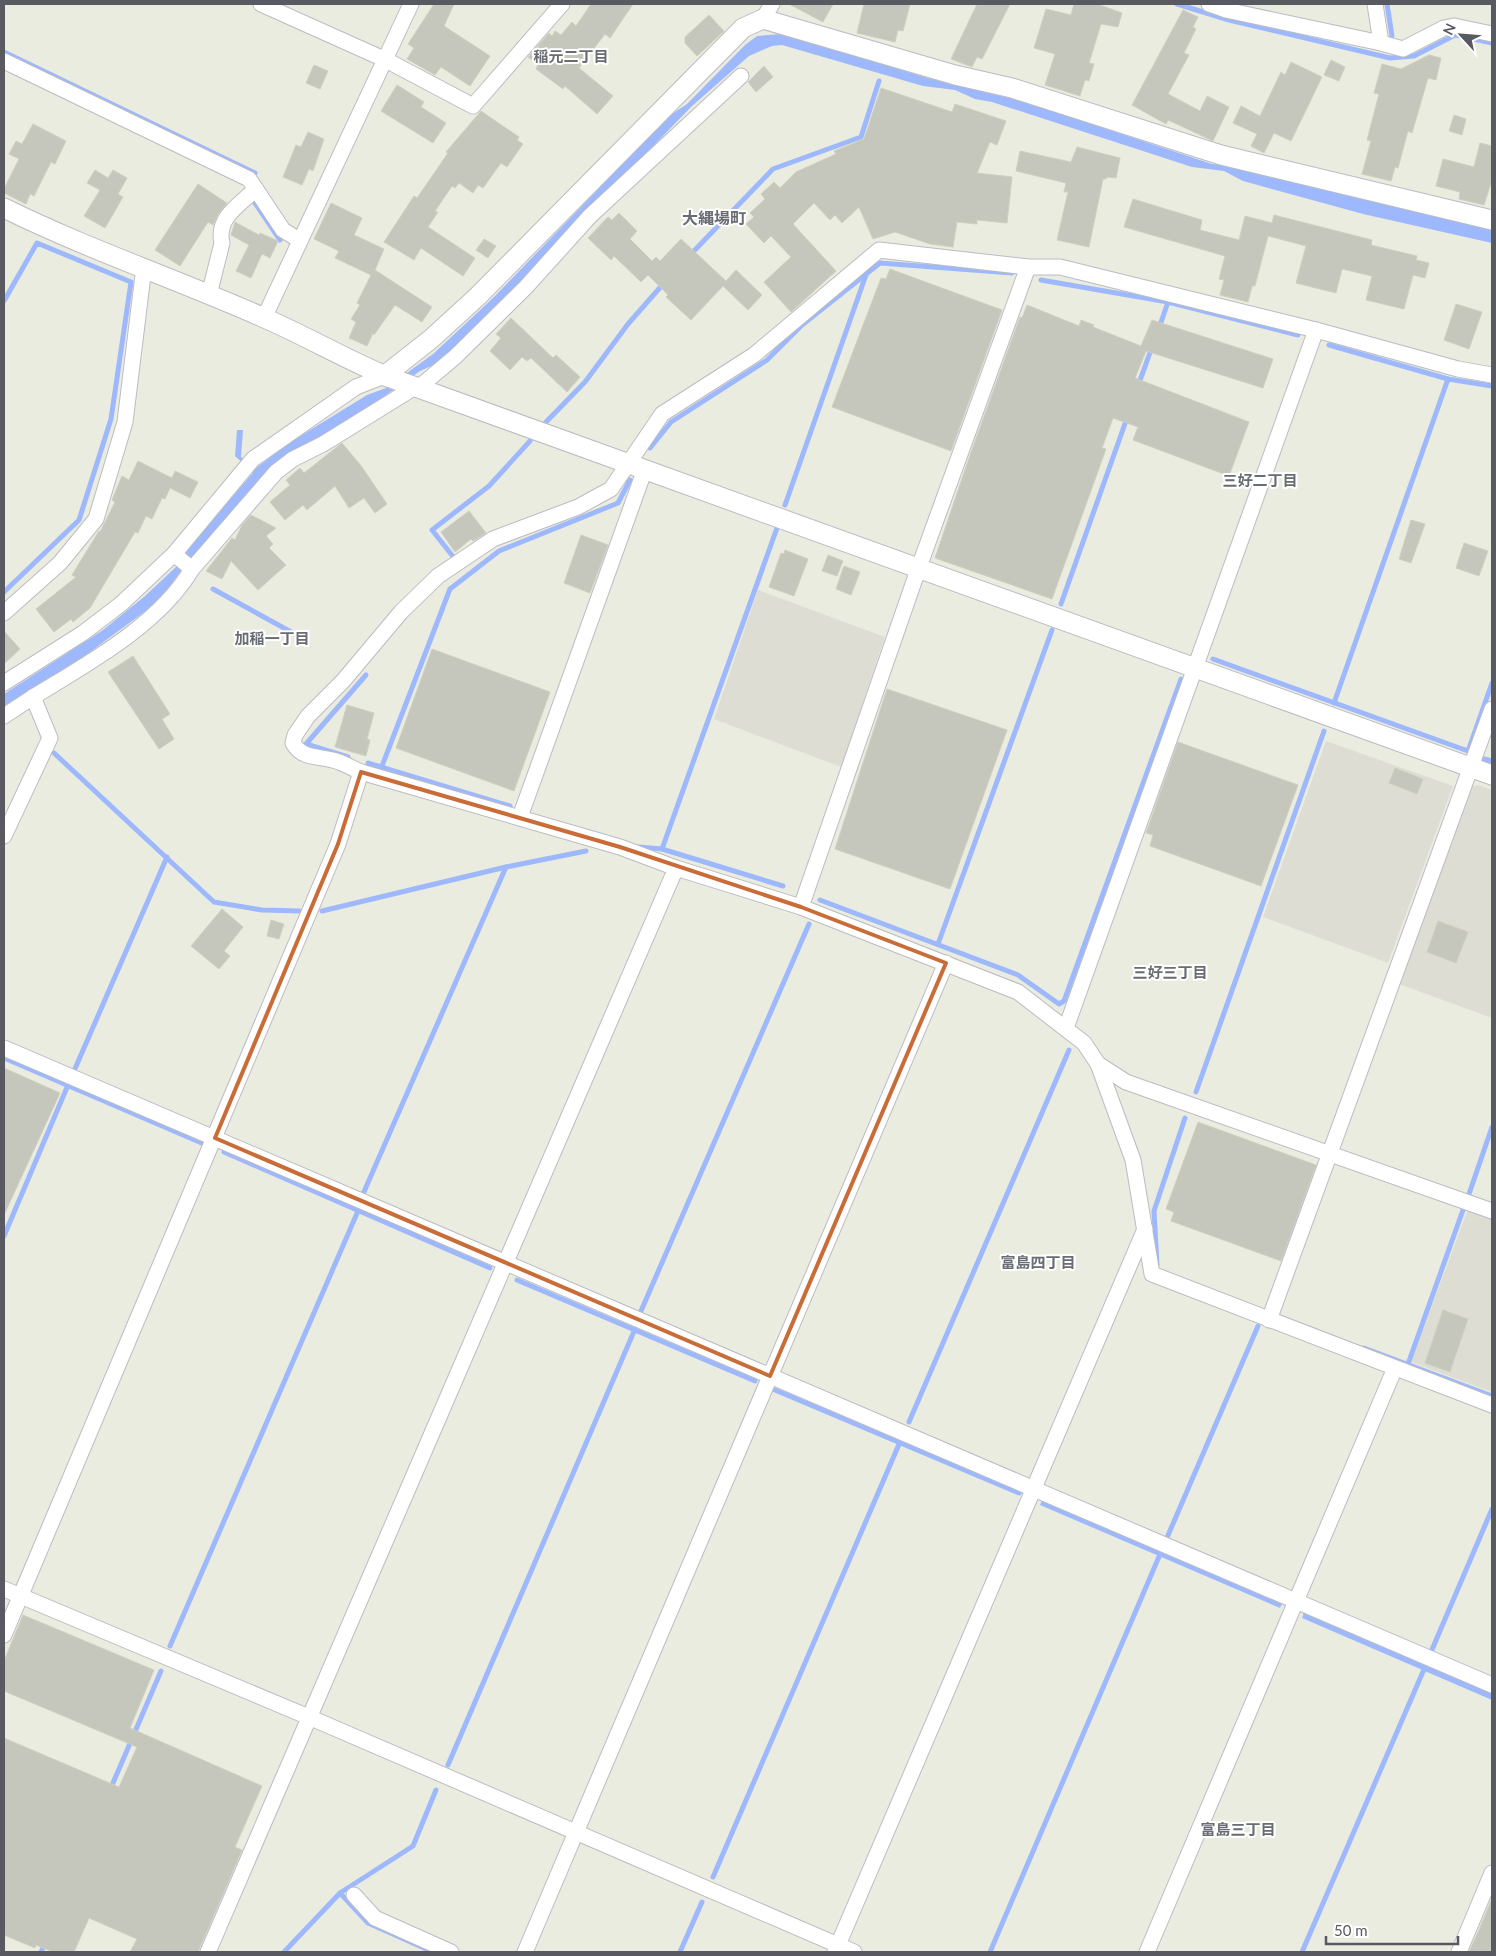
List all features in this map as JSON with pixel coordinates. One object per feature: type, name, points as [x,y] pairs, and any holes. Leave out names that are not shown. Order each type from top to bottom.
[{"type":"street","points":[[261,4],[386,60],[473,106],[562,4]]},
{"type":"street","points":[[264,318],[411,4]]},
{"type":"street","points":[[1209,4],[1226,10],[1403,49],[1444,28],[1454,26],[1492,34]]},
{"type":"street","points":[[1375,4],[1380,43]]},
{"type":"street","points":[[4,716],[97,659],[153,614],[186,579],[183,562],[249,463],[356,387],[386,376],[431,339],[478,296],[743,28],[768,11],[955,75],[1012,88],[1221,155],[1492,220]]},
{"type":"street","points":[[4,62],[249,179],[283,230],[299,240]]},
{"type":"street","points":[[4,683],[84,633],[121,604],[183,562],[293,459],[323,444],[415,387],[455,356],[526,287],[590,216],[741,76]]},
{"type":"street","points":[[209,294],[222,243],[220,235],[222,221],[256,189]]},
{"type":"street","points":[[4,208],[56,233],[144,267],[264,318],[386,376],[1492,775]]},
{"type":"street","points":[[520,817],[637,466],[662,414],[754,354],[879,250],[1028,267],[1060,267],[1316,330],[1458,369],[1492,375]]},
{"type":"street","points":[[4,613],[60,563],[96,520],[125,422],[144,267]]},
{"type":"street","points":[[801,907],[918,567],[1028,267]]},
{"type":"street","points":[[1066,1028],[1316,330]]},
{"type":"street","points":[[637,466],[611,489],[578,507],[493,539],[438,576],[402,612],[343,680],[308,716],[295,735],[293,743],[297,750],[316,758],[338,761],[361,772],[620,847],[676,868],[801,907],[1018,992],[1084,1044],[1098,1064],[1133,1160],[1152,1274],[1492,1405]]},
{"type":"street","points":[[4,836],[50,738],[33,697]]},
{"type":"street","points":[[1269,1320],[1492,709]]},
{"type":"street","points":[[4,1635],[338,844],[361,772]]},
{"type":"street","points":[[208,1952],[311,1718],[676,868]]},
{"type":"street","points":[[524,1952],[946,963]]},
{"type":"street","points":[[4,1048],[1032,1490],[1492,1685]]},
{"type":"street","points":[[1098,1064],[1126,1082],[1492,1210]]},
{"type":"street","points":[[837,1949],[1145,1229]]},
{"type":"street","points":[[1147,1952],[1395,1368]]},
{"type":"street","points":[[4,1588],[311,1718],[837,1949],[854,1952]]},
{"type":"street","points":[[1459,1952],[1492,1873]]},
{"type":"street","points":[[354,1895],[376,1918],[451,1952]]},
{"type":"highlighted area","points":[[361,772],[620,847],[801,907],[946,963],[770,1376],[215,1138],[338,844]]},
{"type":"shaded area","points":[[758,590],[885,637],[841,767],[714,719]]},
{"type":"shaded area","points":[[1326,741],[1453,786],[1388,963],[1263,917]]},
{"type":"shaded area","points":[[1478,785],[1492,790],[1492,1018],[1399,984],[1472,787]]},
{"type":"shaded area","points":[[1468,1209],[1492,1218],[1492,1392],[1411,1362]]},
{"type":"water","points":[[781,34],[928,78],[1022,101],[1212,164],[1247,167],[1314,187],[1492,230],[1492,243],[1363,214],[1243,181],[1224,171],[1192,167],[992,102],[975,99],[955,90],[923,86],[782,45],[772,46],[749,56],[692,106],[501,303],[436,364],[420,371],[365,410],[274,465],[183,568],[165,593],[147,610],[83,657],[4,706],[4,694],[103,630],[145,596],[177,566],[197,537],[253,473],[235,456],[237,430],[243,430],[241,457],[256,468],[289,443],[367,395],[386,388],[433,354],[493,298],[669,116],[687,104],[745,45],[757,36]]},
{"type":"water","points":[[1042,1500],[1282,1604],[1280,1608],[1040,1505]]},
{"type":"water","points":[[1304,1612],[1492,1693],[1492,1700],[1302,1618]]},
{"type":"building","points":[[434,4],[454,4],[444,26],[490,56],[470,86],[441,67],[435,75],[407,59],[414,48],[408,44]]},
{"type":"building","points":[[591,4],[633,4],[610,38],[605,34],[579,68],[613,96],[597,114],[565,86],[563,89],[536,69],[538,65],[528,57],[549,33],[552,36],[555,31],[561,35],[572,22],[576,26]]},
{"type":"building","points":[[789,4],[833,4],[823,22]]},
{"type":"building","points":[[864,4],[910,4],[903,31],[898,30],[895,42],[857,33]]},
{"type":"building","points":[[977,4],[1010,4],[982,59],[977,57],[972,67],[951,59]]},
{"type":"building","points":[[1074,4],[1097,4],[1122,13],[1118,27],[1101,24],[1089,63],[1094,64],[1089,81],[1085,80],[1080,96],[1045,85],[1055,54],[1034,48],[1046,9],[1071,15]]},
{"type":"building","points":[[1183,10],[1198,17],[1193,27],[1196,29],[1184,53],[1189,55],[1168,94],[1200,111],[1207,96],[1229,107],[1213,141],[1168,120],[1166,124],[1132,105]]},
{"type":"building","points":[[709,15],[724,31],[697,56],[685,43],[685,37]]},
{"type":"building","points":[[1429,55],[1441,58],[1436,80],[1428,78],[1412,133],[1408,131],[1398,168],[1395,167],[1391,181],[1362,174],[1371,141],[1367,140],[1379,94],[1374,93],[1382,64],[1401,69]]},
{"type":"building","points":[[1331,60],[1345,67],[1339,81],[1324,75]]},
{"type":"building","points":[[1291,62],[1322,77],[1291,141],[1274,133],[1264,153],[1251,146],[1257,134],[1233,123],[1241,106],[1260,116],[1281,72],[1285,75]]},
{"type":"building","points":[[314,65],[328,71],[320,89],[306,83]]},
{"type":"building","points":[[764,66],[773,77],[756,92],[748,82]]},
{"type":"building","points":[[397,85],[424,102],[421,107],[446,123],[433,143],[381,111]]},
{"type":"building","points":[[881,88],[952,112],[955,104],[1006,121],[997,145],[990,142],[977,173],[1012,177],[1007,223],[977,220],[977,224],[957,222],[953,247],[930,244],[895,232],[873,239],[859,207],[842,223],[835,215],[830,220],[814,203],[793,224],[836,271],[791,312],[764,282],[791,257],[771,236],[764,243],[746,224],[754,217],[750,213],[765,199],[761,194],[774,182],[780,188],[796,172],[836,154],[834,151],[864,139]]},
{"type":"building","points":[[481,111],[519,137],[517,140],[523,144],[507,167],[501,163],[483,188],[478,185],[473,193],[459,183],[455,188],[452,186],[435,211],[438,212],[428,227],[475,258],[463,276],[421,248],[414,260],[384,242],[414,196],[417,198],[448,153],[446,152]]},
{"type":"building","points":[[1454,115],[1466,119],[1462,135],[1449,131]]},
{"type":"building","points":[[33,124],[66,141],[55,164],[51,162],[34,196],[30,194],[26,204],[4,193],[4,189],[19,159],[9,154],[16,141],[22,144]]},
{"type":"building","points":[[308,132],[324,139],[313,171],[309,169],[302,185],[283,177],[296,145],[301,147]]},
{"type":"building","points":[[1480,143],[1492,146],[1492,180],[1484,205],[1459,199],[1460,192],[1436,186],[1443,159],[1474,167]]},
{"type":"building","points":[[1077,147],[1120,158],[1116,178],[1107,177],[1103,179],[1089,247],[1057,240],[1068,192],[1064,192],[1066,183],[1016,171],[1020,151],[1071,162]]},
{"type":"building","points":[[95,170],[108,178],[113,170],[127,178],[118,194],[123,197],[105,228],[84,216],[100,190],[87,183]]},
{"type":"building","points":[[198,184],[227,203],[218,214],[213,225],[208,222],[180,266],[155,250]]},
{"type":"building","points":[[1133,199],[1202,220],[1200,230],[1239,240],[1245,216],[1272,223],[1274,215],[1372,240],[1371,245],[1417,256],[1416,260],[1429,263],[1425,278],[1413,275],[1404,309],[1366,300],[1372,276],[1342,269],[1336,293],[1296,283],[1306,246],[1268,236],[1255,286],[1252,286],[1248,302],[1220,295],[1224,280],[1219,279],[1225,256],[1124,227]]},
{"type":"building","points":[[331,203],[362,218],[354,235],[384,249],[375,270],[432,307],[422,322],[395,305],[374,335],[373,333],[367,346],[349,338],[356,322],[351,319],[360,305],[357,303],[371,275],[335,258],[339,251],[314,239]]},
{"type":"building","points":[[619,213],[637,231],[630,239],[652,261],[656,257],[660,261],[681,239],[726,281],[736,270],[762,295],[748,310],[723,286],[691,320],[666,297],[668,295],[648,275],[641,282],[614,256],[611,260],[588,238],[608,217],[612,220]]},
{"type":"building","points":[[235,222],[259,235],[260,233],[278,241],[270,258],[262,254],[251,278],[236,271],[249,245],[231,235]]},
{"type":"building","points":[[484,239],[496,246],[488,258],[476,250]]},
{"type":"building","points":[[890,269],[1002,310],[951,451],[832,407],[881,278],[886,279]]},
{"type":"building","points":[[1456,304],[1482,312],[1469,349],[1444,340]]},
{"type":"building","points":[[1027,305],[1079,326],[1081,320],[1094,325],[1093,327],[1141,346],[1152,320],[1273,359],[1263,388],[1146,351],[1135,378],[1249,422],[1229,476],[1133,440],[1138,427],[1113,418],[1102,448],[1106,449],[1052,599],[935,558],[1020,317],[1022,318]]},
{"type":"building","points":[[511,318],[553,358],[556,355],[580,377],[567,392],[531,358],[527,361],[522,357],[510,370],[490,351],[501,338],[496,334]]},
{"type":"building","points":[[342,443],[362,467],[387,504],[375,513],[364,498],[349,508],[335,486],[307,510],[303,505],[285,520],[270,502],[290,485],[286,480],[300,468],[304,473]]},
{"type":"building","points":[[138,461],[172,478],[175,471],[198,482],[190,498],[170,488],[165,499],[162,498],[152,519],[146,516],[138,533],[135,532],[90,608],[73,622],[71,619],[54,632],[36,609],[76,577],[72,575],[100,532],[115,502],[112,500],[122,476],[129,480]]},
{"type":"building","points":[[469,511],[486,533],[473,541],[471,539],[455,552],[441,532]]},
{"type":"building","points":[[251,515],[276,528],[266,536],[273,544],[269,548],[286,565],[258,590],[231,561],[222,579],[206,571],[232,538],[235,540],[242,525]]},
{"type":"building","points":[[1411,520],[1425,524],[1411,563],[1399,559]]},
{"type":"building","points":[[581,535],[608,545],[590,593],[564,583]]},
{"type":"building","points":[[1464,543],[1488,551],[1479,576],[1456,568]]},
{"type":"building","points":[[785,550],[808,559],[794,596],[769,587],[781,553],[784,554]]},
{"type":"building","points":[[828,555],[843,561],[837,576],[822,571]]},
{"type":"building","points":[[844,566],[860,572],[851,595],[836,589]]},
{"type":"building","points":[[4,631],[20,649],[4,664]]},
{"type":"building","points":[[432,649],[550,692],[514,791],[396,748]]},
{"type":"building","points":[[133,656],[170,714],[162,719],[174,739],[159,749],[108,672]]},
{"type":"building","points":[[887,689],[1007,730],[950,889],[835,849]]},
{"type":"building","points":[[347,705],[374,713],[367,739],[370,740],[366,756],[335,747]]},
{"type":"building","points":[[1178,742],[1298,785],[1261,886],[1150,846],[1153,835],[1146,833]]},
{"type":"building","points":[[1395,768],[1423,779],[1417,794],[1389,783]]},
{"type":"building","points":[[222,909],[243,927],[224,951],[230,956],[219,969],[191,946]]},
{"type":"building","points":[[271,920],[284,924],[279,939],[267,936]]},
{"type":"building","points":[[1438,921],[1468,932],[1456,963],[1427,952]]},
{"type":"building","points":[[4,1068],[60,1093],[4,1215]]},
{"type":"building","points":[[1198,1122],[1316,1165],[1281,1261],[1171,1221],[1174,1212],[1166,1209]]},
{"type":"building","points":[[1443,1310],[1468,1319],[1450,1372],[1425,1363]]},
{"type":"building","points":[[23,1615],[154,1670],[130,1728],[262,1786],[235,1847],[242,1850],[198,1952],[130,1952],[137,1939],[89,1918],[74,1952],[53,1952],[36,1945],[35,1948],[4,1935],[4,1738],[119,1787],[137,1747],[4,1691],[4,1661]]},
{"type":"building","points":[[1492,1898],[1492,1952],[1469,1952],[1479,1930]]},
{"type":"waterway","points":[[1177,4],[1229,20],[1390,58],[1414,56],[1455,35],[1492,43]]},
{"type":"waterway","points":[[1387,4],[1392,36]]},
{"type":"waterway","points":[[4,52],[255,173]]},
{"type":"waterway","points":[[690,255],[773,169],[861,137],[879,81]]},
{"type":"waterway","points":[[255,203],[280,240]]},
{"type":"waterway","points":[[4,301],[37,243],[131,282],[111,419],[79,520],[4,592]]},
{"type":"waterway","points":[[650,448],[671,422],[767,360],[802,325],[880,263],[1012,273]]},
{"type":"waterway","points":[[785,505],[867,272]]},
{"type":"waterway","points":[[1041,280],[1168,302],[1298,335]]},
{"type":"waterway","points":[[546,422],[585,382],[628,324],[664,283]]},
{"type":"waterway","points":[[1159,328],[1168,302]]},
{"type":"waterway","points":[[1329,345],[1448,379],[1492,386]]},
{"type":"waterway","points":[[1138,386],[1152,347]]},
{"type":"waterway","points":[[1334,703],[1448,379]]},
{"type":"waterway","points":[[1061,604],[1127,418]]},
{"type":"waterway","points":[[455,559],[432,530],[489,486],[530,441]]},
{"type":"waterway","points":[[382,766],[450,589],[499,551],[618,503],[630,480]]},
{"type":"waterway","points":[[662,849],[777,528]]},
{"type":"waterway","points":[[213,589],[304,639]]},
{"type":"waterway","points":[[938,944],[1052,630]]},
{"type":"waterway","points":[[1213,659],[1468,751],[1492,683]]},
{"type":"waterway","points":[[348,757],[306,744],[366,675]]},
{"type":"waterway","points":[[820,900],[1018,975],[1059,1004],[1064,1001],[1181,679]]},
{"type":"waterway","points":[[1196,1092],[1324,731]]},
{"type":"waterway","points":[[54,753],[214,902],[262,910],[300,911]]},
{"type":"waterway","points":[[1484,759],[1492,761]]},
{"type":"waterway","points":[[368,763],[510,806]]},
{"type":"waterway","points":[[639,847],[662,849],[783,886]]},
{"type":"waterway","points":[[322,911],[506,867],[586,851]]},
{"type":"waterway","points":[[74,1071],[167,857]]},
{"type":"waterway","points":[[363,1194],[506,867]]},
{"type":"waterway","points":[[641,1311],[809,924]]},
{"type":"waterway","points":[[909,1422],[1069,1050]]},
{"type":"waterway","points":[[4,1058],[204,1144]]},
{"type":"waterway","points":[[4,1236],[68,1085]]},
{"type":"waterway","points":[[1157,1265],[1154,1211],[1185,1118]]},
{"type":"waterway","points":[[1469,1194],[1492,1127]]},
{"type":"waterway","points":[[224,1152],[490,1268]]},
{"type":"waterway","points":[[1408,1364],[1463,1210]]},
{"type":"waterway","points":[[170,1646],[358,1211]]},
{"type":"waterway","points":[[517,1280],[755,1381]]},
{"type":"waterway","points":[[1166,1540],[1258,1326]]},
{"type":"waterway","points":[[448,1765],[635,1329]]},
{"type":"waterway","points":[[1364,1348],[1492,1396]]},
{"type":"waterway","points":[[775,1390],[1019,1493]]},
{"type":"waterway","points":[[713,1877],[900,1442]]},
{"type":"waterway","points":[[1431,1652],[1492,1509]]},
{"type":"waterway","points":[[990,1952],[1161,1552]]},
{"type":"waterway","points":[[1302,1952],[1425,1667]]},
{"type":"waterway","points":[[110,1790],[161,1671]]},
{"type":"waterway","points":[[340,1893],[413,1846],[436,1790]]},
{"type":"waterway","points":[[284,1952],[340,1893],[368,1923],[433,1952]]},
{"type":"waterway","points":[[680,1952],[702,1902]]},
{"type":"waterway","points":[[41,1952],[45,1943]]},
{"type":"district","name":"稲元二丁目","points":[[571,57]]},
{"type":"district","name":"大縄場町","points":[[714,218]]},
{"type":"district","name":"三好二丁目","points":[[1260,481]]},
{"type":"district","name":"加稲一丁目","points":[[272,639]]},
{"type":"district","name":"三好三丁目","points":[[1170,973]]},
{"type":"district","name":"富島四丁目","points":[[1038,1263]]},
{"type":"district","name":"富島三丁目","points":[[1238,1830]]}]
